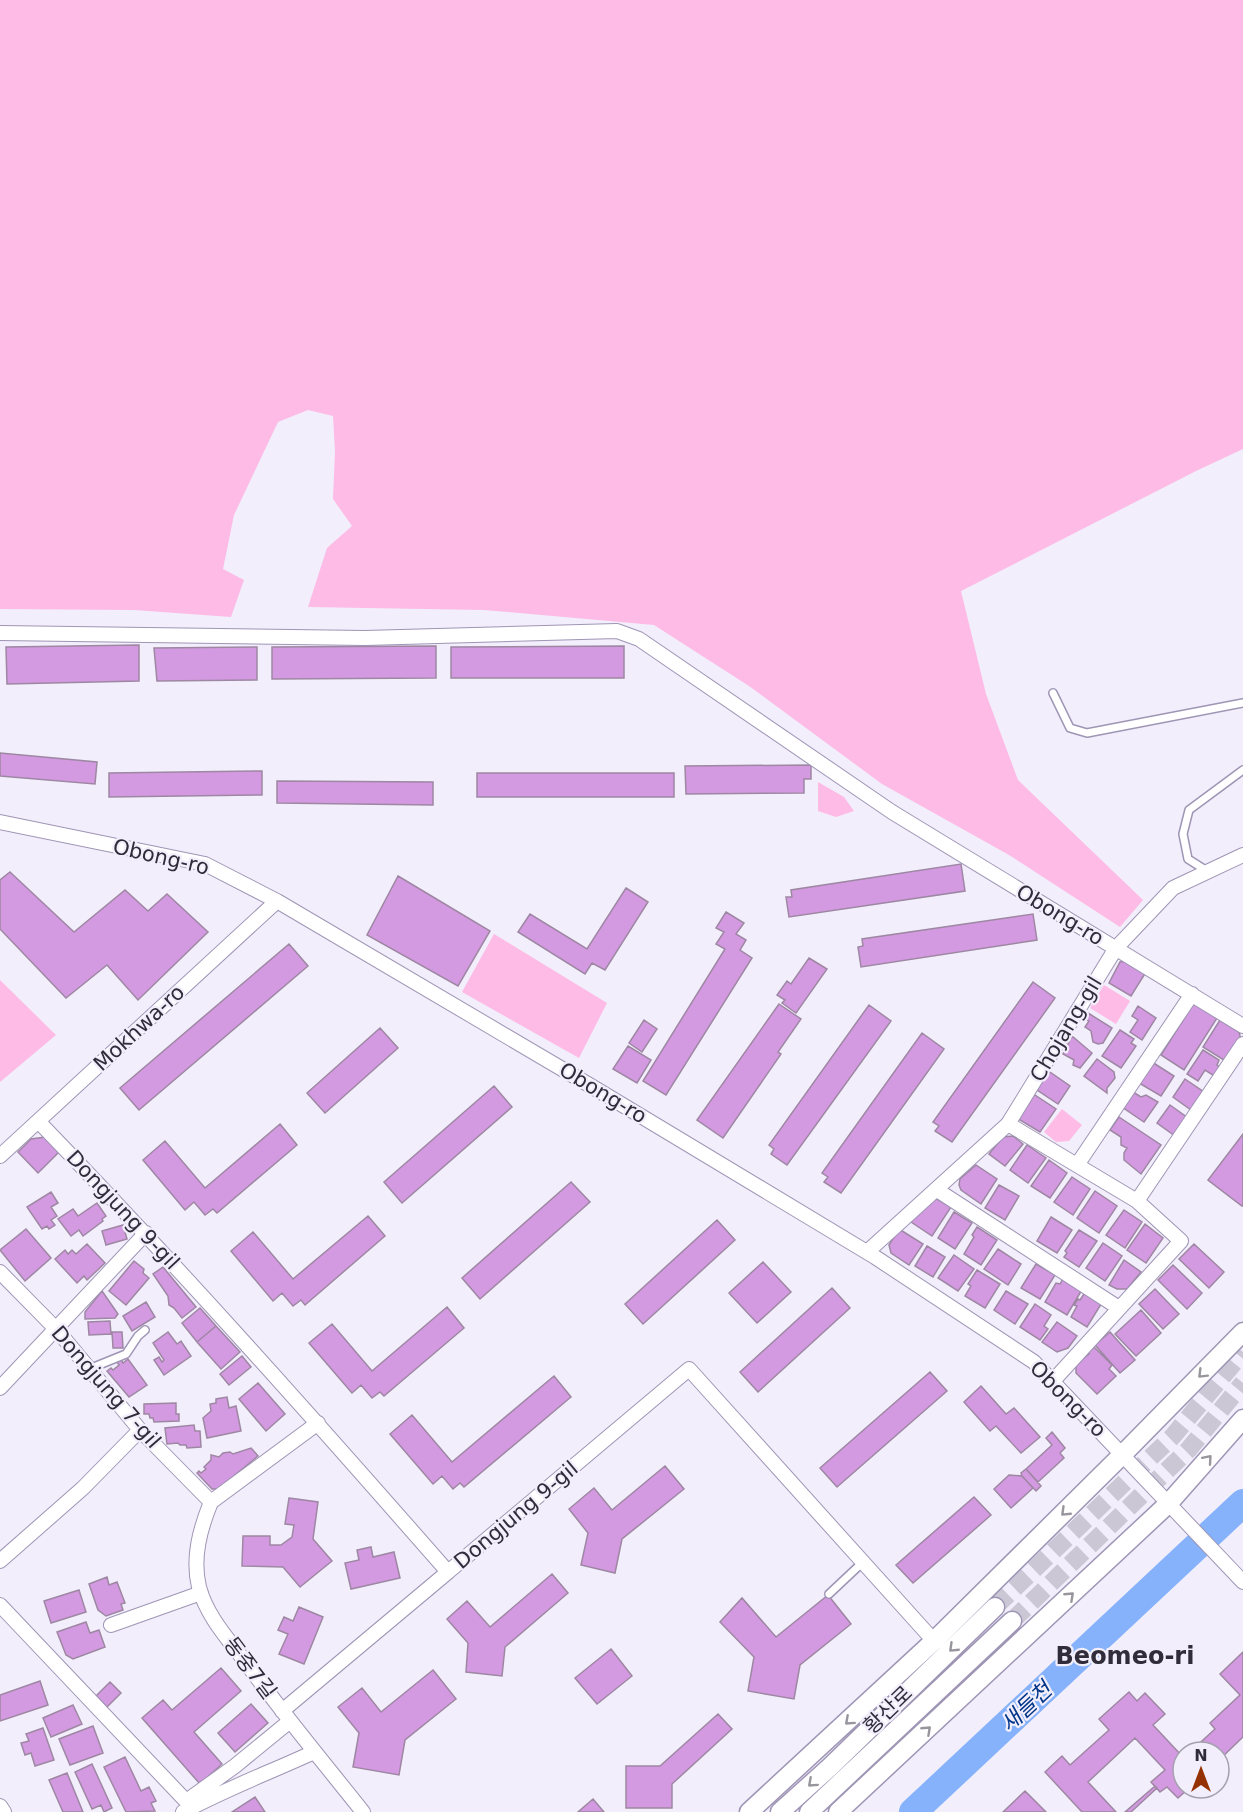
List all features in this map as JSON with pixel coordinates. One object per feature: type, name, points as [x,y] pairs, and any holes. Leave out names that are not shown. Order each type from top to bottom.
[{"type":"main road","points":[[749,1812],[934,1641],[1243,1332]]},
{"type":"main road","points":[[838,1812],[1168,1504],[1243,1419]]},
{"type":"main road","name":"황산로","points":[[780,1812],[830,1767],[994,1607]]},
{"type":"main road","name":"황산로","points":[[809,1812],[1012,1622]]},
{"type":"street","name":"Obong-ro","points":[[0,633],[365,638],[617,631],[627,633],[649,645],[891,812],[1116,948]]},
{"type":"street","name":"Obong-ro","points":[[0,822],[205,864],[277,901],[867,1252],[1034,1362],[1243,1582]]},
{"type":"street","name":"Chojang-gil","points":[[867,1252],[1008,1125],[1116,948],[1173,888],[1243,855]]},
{"type":"street","name":"Mokhwa-ro","points":[[0,1156],[277,901]]},
{"type":"street","points":[[1116,948],[1243,1026]]},
{"type":"street","points":[[1077,1166],[1191,994]]},
{"type":"street","points":[[1137,1201],[1243,1044]]},
{"type":"street","name":"Dongjung 9-gil","points":[[38,1121],[146,1233],[318,1423],[448,1572],[689,1369],[934,1641]]},
{"type":"street","points":[[1008,1125],[1137,1201],[1180,1241],[1052,1382]]},
{"type":"street","points":[[937,1190],[1119,1308]]},
{"type":"street","points":[[0,1388],[146,1233]]},
{"type":"street","name":"Dongjung 7-gil","points":[[0,1272],[57,1330],[140,1430],[211,1502]]},
{"type":"street","points":[[211,1502],[318,1423]]},
{"type":"street","points":[[0,1561],[82,1488],[140,1430]]},
{"type":"street","name":"동중7길","points":[[211,1502],[202,1525],[196,1558],[201,1593],[208,1611],[286,1716],[363,1812]]},
{"type":"street","points":[[186,1807],[448,1572]]},
{"type":"street","points":[[111,1625],[201,1593]]},
{"type":"street","points":[[0,1605],[186,1807]]},
{"type":"street","points":[[186,1807],[314,1752]]},
{"type":"street","points":[[0,1806],[4,1812]]},
{"type":"lane","points":[[1053,693],[1070,728],[1087,733],[1243,703]]},
{"type":"lane","points":[[1209,872],[1188,859],[1183,834],[1189,810],[1219,785],[1243,770]]},
{"type":"lane","points":[[89,1370],[126,1354],[145,1330]]},
{"type":"lane","points":[[829,1594],[863,1562]]},
{"type":"shaded area","points":[[0,0],[1243,0],[1243,449],[961,591],[986,694],[1018,780],[1143,900],[1120,927],[1009,855],[882,784],[749,686],[654,625],[484,610],[308,607],[327,548],[352,526],[333,499],[335,451],[333,416],[308,410],[278,422],[234,515],[223,569],[244,580],[231,617],[134,610],[0,609]]},
{"type":"shaded area","points":[[818,782],[844,797],[854,811],[836,817],[818,811]]},
{"type":"shaded area","points":[[494,934],[607,1003],[579,1058],[462,992]]},
{"type":"shaded area","points":[[0,980],[56,1035],[0,1082]]},
{"type":"shaded area","points":[[1104,985],[1130,1001],[1116,1024],[1090,1008]]},
{"type":"shaded area","points":[[1062,1109],[1082,1125],[1069,1141],[1056,1142],[1044,1132]]},
{"type":"building","points":[[139,645],[139,681],[7,684],[6,647]]},
{"type":"building","points":[[436,646],[436,678],[272,679],[272,647]]},
{"type":"building","points":[[624,646],[624,678],[451,678],[451,647]]},
{"type":"building","points":[[257,647],[257,680],[157,681],[154,648]]},
{"type":"building","points":[[0,753],[97,762],[95,784],[0,776]]},
{"type":"building","points":[[811,765],[811,779],[804,779],[804,793],[686,794],[685,766]]},
{"type":"building","points":[[262,771],[262,795],[109,797],[109,773]]},
{"type":"building","points":[[477,773],[674,773],[674,797],[477,797]]},
{"type":"building","points":[[277,781],[433,782],[433,805],[277,803]]},
{"type":"building","points":[[961,864],[965,891],[789,917],[786,897],[792,897],[791,890]]},
{"type":"building","points":[[10,872],[74,932],[125,890],[148,911],[167,894],[208,932],[138,1000],[107,965],[66,998],[0,929],[0,880]]},
{"type":"building","points":[[398,876],[490,931],[458,986],[367,935]]},
{"type":"building","points":[[626,888],[648,902],[605,970],[592,963],[585,974],[518,932],[530,914],[587,949]]},
{"type":"building","points":[[726,912],[744,923],[736,934],[746,940],[740,950],[752,958],[666,1095],[643,1081],[725,949],[716,944],[724,932],[716,928]]},
{"type":"building","points":[[1033,914],[1037,940],[861,967],[858,947],[863,946],[862,939]]},
{"type":"building","points":[[289,944],[308,966],[139,1110],[120,1088]]},
{"type":"building","points":[[809,958],[827,969],[796,1013],[782,1003],[785,1000],[777,995],[787,981],[791,984]]},
{"type":"building","points":[[1127,961],[1146,972],[1131,996],[1109,983],[1120,962]]},
{"type":"building","points":[[1033,982],[1055,998],[952,1142],[935,1131],[939,1126],[933,1122]]},
{"type":"building","points":[[1194,1003],[1217,1018],[1184,1070],[1161,1055]]},
{"type":"building","points":[[779,1004],[801,1019],[778,1052],[781,1054],[723,1138],[697,1120]]},
{"type":"building","points":[[869,1005],[891,1021],[787,1165],[771,1154],[774,1149],[769,1145]]},
{"type":"building","points":[[1138,1006],[1156,1018],[1142,1040],[1130,1032],[1138,1020],[1132,1016]]},
{"type":"building","points":[[1088,1013],[1112,1028],[1103,1043],[1093,1042],[1091,1031],[1085,1027],[1089,1021],[1084,1019]]},
{"type":"building","points":[[644,1020],[657,1029],[642,1052],[629,1043]]},
{"type":"building","points":[[1220,1020],[1239,1032],[1241,1040],[1227,1062],[1203,1047]]},
{"type":"building","points":[[380,1028],[398,1048],[325,1113],[307,1093]]},
{"type":"building","points":[[1120,1030],[1134,1039],[1131,1043],[1136,1046],[1121,1068],[1102,1056]]},
{"type":"building","points":[[922,1033],[944,1049],[841,1193],[824,1182],[828,1177],[822,1173]]},
{"type":"building","points":[[1072,1036],[1092,1053],[1080,1068],[1073,1065],[1074,1060],[1063,1054]]},
{"type":"building","points":[[628,1046],[651,1060],[637,1083],[613,1069]]},
{"type":"building","points":[[1203,1050],[1219,1060],[1217,1065],[1221,1068],[1216,1077],[1205,1070],[1198,1081],[1187,1074]]},
{"type":"building","points":[[1097,1059],[1114,1072],[1115,1078],[1107,1088],[1107,1093],[1084,1076]]},
{"type":"building","points":[[1152,1062],[1174,1076],[1161,1096],[1139,1083]]},
{"type":"building","points":[[1050,1072],[1070,1086],[1058,1104],[1034,1088],[1044,1073],[1048,1075]]},
{"type":"building","points":[[1185,1079],[1204,1092],[1191,1110],[1173,1097]]},
{"type":"building","points":[[494,1086],[512,1107],[402,1203],[384,1182]]},
{"type":"building","points":[[1133,1092],[1141,1097],[1146,1095],[1158,1102],[1144,1122],[1122,1107]]},
{"type":"building","points":[[1032,1093],[1056,1109],[1040,1132],[1020,1120],[1018,1114]]},
{"type":"building","points":[[1170,1105],[1188,1118],[1175,1136],[1157,1123]]},
{"type":"building","points":[[1119,1117],[1161,1145],[1141,1174],[1124,1160],[1127,1148],[1121,1145],[1121,1137],[1110,1130]]},
{"type":"building","points":[[280,1124],[297,1145],[217,1213],[213,1209],[205,1215],[194,1202],[185,1210],[143,1160],[165,1141],[205,1188]]},
{"type":"building","points":[[1243,1134],[1243,1204],[1242,1206],[1208,1180]]},
{"type":"building","points":[[1013,1136],[1023,1144],[1005,1166],[989,1154],[1003,1137]]},
{"type":"building","points":[[45,1137],[60,1151],[38,1173],[18,1152],[31,1139]]},
{"type":"building","points":[[1027,1145],[1046,1158],[1028,1183],[1010,1170]]},
{"type":"building","points":[[1049,1160],[1067,1173],[1050,1198],[1031,1186]]},
{"type":"building","points":[[976,1165],[997,1179],[981,1204],[961,1190],[959,1185],[960,1179]]},
{"type":"building","points":[[1072,1177],[1090,1189],[1073,1215],[1054,1202]]},
{"type":"building","points":[[571,1182],[590,1202],[480,1299],[462,1278]]},
{"type":"building","points":[[999,1185],[1019,1196],[1005,1220],[985,1208]]},
{"type":"building","points":[[1095,1191],[1117,1206],[1099,1233],[1077,1218]]},
{"type":"building","points":[[51,1192],[58,1203],[51,1207],[57,1216],[51,1220],[55,1225],[49,1229],[47,1226],[42,1229],[27,1207]]},
{"type":"building","points":[[937,1199],[951,1207],[932,1236],[908,1220],[929,1201]]},
{"type":"building","points":[[97,1203],[106,1216],[102,1219],[103,1221],[83,1236],[79,1230],[71,1236],[58,1219],[73,1209],[78,1216]]},
{"type":"building","points":[[1124,1210],[1142,1222],[1125,1248],[1106,1235]]},
{"type":"building","points":[[954,1212],[972,1223],[955,1249],[938,1238]]},
{"type":"building","points":[[368,1216],[385,1236],[305,1305],[301,1300],[293,1306],[282,1293],[273,1301],[231,1251],[253,1232],[293,1279]]},
{"type":"building","points":[[1051,1217],[1072,1230],[1057,1253],[1037,1241]]},
{"type":"building","points":[[717,1220],[735,1240],[643,1324],[625,1304]]},
{"type":"building","points":[[1145,1224],[1163,1238],[1146,1263],[1127,1250]]},
{"type":"building","points":[[123,1225],[127,1239],[106,1245],[102,1231]]},
{"type":"building","points":[[977,1227],[997,1240],[981,1265],[964,1254]]},
{"type":"building","points":[[26,1229],[51,1258],[25,1281],[0,1250]]},
{"type":"building","points":[[899,1229],[923,1244],[909,1265],[891,1253],[889,1245]]},
{"type":"building","points":[[1079,1230],[1097,1241],[1079,1267],[1064,1257],[1067,1253],[1065,1251]]},
{"type":"building","points":[[1103,1243],[1122,1256],[1105,1281],[1086,1268]]},
{"type":"building","points":[[87,1244],[105,1263],[87,1280],[84,1276],[77,1283],[55,1259],[65,1250],[68,1254],[72,1250],[76,1254]]},
{"type":"building","points":[[1194,1244],[1224,1272],[1209,1288],[1179,1259]]},
{"type":"building","points":[[927,1246],[945,1257],[933,1277],[915,1266]]},
{"type":"building","points":[[998,1249],[1021,1264],[1008,1285],[984,1269]]},
{"type":"building","points":[[954,1255],[974,1269],[958,1291],[938,1278]]},
{"type":"building","points":[[1124,1260],[1141,1272],[1127,1289],[1117,1289],[1109,1285]]},
{"type":"building","points":[[134,1261],[144,1269],[143,1273],[149,1278],[126,1305],[109,1291]]},
{"type":"building","points":[[763,1262],[791,1292],[757,1323],[729,1293]]},
{"type":"building","points":[[1036,1264],[1055,1275],[1040,1299],[1021,1288]]},
{"type":"building","points":[[1173,1265],[1202,1293],[1187,1309],[1158,1280]]},
{"type":"building","points":[[163,1267],[196,1307],[182,1318],[169,1305],[168,1296],[153,1274]]},
{"type":"building","points":[[977,1270],[1000,1284],[985,1308],[965,1296],[971,1286],[968,1284]]},
{"type":"building","points":[[1064,1277],[1083,1288],[1067,1315],[1045,1302],[1056,1283],[1060,1284]]},
{"type":"building","points":[[832,1288],[850,1308],[758,1392],[740,1372]]},
{"type":"building","points":[[1155,1289],[1179,1314],[1163,1329],[1139,1304]]},
{"type":"building","points":[[102,1291],[118,1314],[115,1318],[85,1319],[85,1312]]},
{"type":"building","points":[[1006,1291],[1028,1304],[1015,1324],[994,1310]]},
{"type":"building","points":[[1086,1291],[1103,1301],[1087,1327],[1071,1317],[1077,1306],[1074,1305]]},
{"type":"building","points":[[146,1302],[155,1317],[132,1331],[123,1316]]},
{"type":"building","points":[[1035,1304],[1051,1315],[1044,1326],[1048,1329],[1040,1340],[1020,1327]]},
{"type":"building","points":[[447,1307],[464,1328],[384,1396],[380,1392],[372,1398],[361,1385],[352,1393],[309,1343],[332,1324],[372,1371]]},
{"type":"building","points":[[200,1308],[216,1326],[197,1342],[182,1323]]},
{"type":"building","points":[[1141,1310],[1161,1333],[1136,1356],[1115,1334]]},
{"type":"building","points":[[110,1321],[111,1334],[89,1335],[88,1322]]},
{"type":"building","points":[[1057,1322],[1077,1336],[1068,1348],[1057,1352],[1042,1342]]},
{"type":"building","points":[[216,1326],[240,1352],[221,1369],[197,1342]]},
{"type":"building","points":[[112,1332],[122,1332],[123,1348],[113,1348]]},
{"type":"building","points":[[168,1332],[177,1344],[181,1341],[191,1356],[164,1375],[154,1360],[159,1357],[162,1362],[164,1360],[153,1343]]},
{"type":"building","points":[[1110,1332],[1135,1360],[1120,1373],[1095,1345]]},
{"type":"building","points":[[1093,1346],[1112,1365],[1109,1369],[1116,1376],[1097,1394],[1076,1373],[1076,1364],[1089,1354],[1088,1350]]},
{"type":"building","points":[[242,1356],[251,1367],[229,1385],[220,1374]]},
{"type":"building","points":[[121,1359],[123,1363],[128,1359],[147,1385],[129,1397],[107,1371],[119,1365],[117,1362]]},
{"type":"building","points":[[930,1372],[947,1391],[837,1487],[820,1468]]},
{"type":"building","points":[[554,1376],[571,1397],[464,1487],[460,1483],[453,1489],[442,1476],[433,1484],[390,1434],[412,1415],[452,1462]]},
{"type":"building","points":[[258,1383],[285,1414],[266,1431],[239,1399]]},
{"type":"building","points":[[981,1386],[1006,1414],[1014,1408],[1040,1437],[1021,1453],[996,1426],[990,1431],[964,1402]]},
{"type":"building","points":[[227,1397],[229,1408],[236,1406],[241,1431],[207,1438],[203,1418],[211,1411],[210,1404],[216,1403],[216,1399]]},
{"type":"building","points":[[176,1403],[176,1414],[179,1414],[179,1421],[154,1422],[149,1414],[144,1414],[144,1404]]},
{"type":"building","points":[[194,1425],[195,1431],[200,1431],[201,1447],[187,1448],[186,1445],[178,1443],[167,1444],[165,1428]]},
{"type":"building","points":[[1052,1432],[1065,1448],[1060,1453],[1064,1458],[1038,1482],[1026,1469],[1052,1445],[1046,1438]]},
{"type":"building","points":[[251,1448],[258,1456],[218,1489],[212,1489],[197,1473],[206,1469],[204,1467],[211,1460],[211,1455],[219,1457],[223,1453],[233,1454]]},
{"type":"building","points":[[665,1466],[684,1489],[622,1539],[615,1573],[581,1565],[588,1533],[569,1509],[594,1488],[612,1510]]},
{"type":"building","points":[[1026,1469],[1041,1486],[1036,1491],[1022,1476],[1021,1473]]},
{"type":"building","points":[[1009,1475],[1022,1476],[1033,1488],[1011,1508],[994,1489]]},
{"type":"building","points":[[974,1497],[991,1515],[913,1583],[896,1565]]},
{"type":"building","points":[[289,1498],[318,1502],[313,1539],[332,1561],[300,1587],[283,1567],[242,1566],[243,1536],[270,1536],[270,1545],[281,1545],[292,1537],[294,1525],[285,1524]]},
{"type":"building","points":[[371,1547],[373,1557],[394,1552],[400,1578],[351,1589],[345,1563],[359,1560],[357,1550]]},
{"type":"building","points":[[552,1574],[568,1593],[505,1647],[502,1676],[466,1672],[468,1643],[447,1619],[467,1601],[490,1627]]},
{"type":"building","points":[[107,1577],[109,1585],[117,1582],[125,1603],[121,1604],[123,1610],[106,1616],[98,1610],[89,1584]]},
{"type":"building","points":[[79,1590],[86,1612],[51,1623],[44,1601]]},
{"type":"building","points":[[828,1595],[851,1624],[800,1665],[794,1699],[748,1691],[754,1657],[720,1622],[742,1598],[776,1637]]},
{"type":"building","points":[[299,1607],[323,1617],[304,1664],[279,1654],[288,1634],[278,1630],[284,1617],[293,1621]]},
{"type":"building","points":[[86,1622],[90,1633],[99,1630],[105,1647],[73,1659],[66,1655],[57,1632]]},
{"type":"building","points":[[611,1649],[632,1676],[597,1704],[575,1678]]},
{"type":"building","points":[[1243,1652],[1243,1737],[1231,1748],[1231,1740],[1203,1740],[1215,1729],[1210,1723],[1240,1695],[1220,1674]]},
{"type":"building","points":[[221,1668],[241,1691],[194,1732],[222,1764],[200,1784],[142,1718],[163,1700],[172,1710]]},
{"type":"building","points":[[433,1670],[456,1699],[405,1740],[399,1775],[353,1767],[359,1733],[338,1707],[362,1688],[381,1712]]},
{"type":"building","points":[[40,1681],[48,1705],[0,1721],[0,1695]]},
{"type":"building","points":[[110,1682],[121,1693],[107,1707],[96,1696]]},
{"type":"building","points":[[1129,1692],[1137,1701],[1145,1693],[1165,1714],[1153,1725],[1171,1744],[1171,1791],[1167,1787],[1160,1792],[1151,1782],[1165,1770],[1135,1738],[1088,1782],[1116,1812],[1082,1812],[1045,1772],[1062,1756],[1070,1765],[1109,1730],[1099,1719]]},
{"type":"building","points":[[251,1704],[268,1723],[235,1752],[218,1733]]},
{"type":"building","points":[[73,1705],[82,1724],[51,1737],[43,1718]]},
{"type":"building","points":[[718,1714],[732,1729],[672,1784],[672,1808],[626,1808],[626,1766],[660,1766]]},
{"type":"building","points":[[93,1726],[103,1753],[70,1765],[59,1739]]},
{"type":"building","points":[[43,1728],[54,1760],[35,1766],[31,1753],[25,1755],[21,1743],[29,1741],[26,1734]]},
{"type":"building","points":[[125,1757],[141,1791],[149,1787],[156,1801],[151,1803],[155,1811],[126,1812],[104,1767]]},
{"type":"building","points":[[92,1764],[112,1808],[104,1812],[101,1805],[92,1809],[75,1772]]},
{"type":"building","points":[[67,1773],[83,1812],[63,1812],[49,1780]]},
{"type":"building","points":[[1155,1786],[1157,1788],[1131,1812],[1125,1812]]},
{"type":"building","points":[[1025,1791],[1046,1812],[1003,1812]]},
{"type":"building","points":[[255,1797],[265,1812],[232,1812]]},
{"type":"building","points":[[593,1799],[604,1812],[578,1812]]},
{"type":"waterway","name":"새들천","points":[[913,1812],[1243,1503]]},
{"type":"tunnel","points":[[995,1607],[1173,1436],[1243,1352]]},
{"type":"tunnel","points":[[1012,1621],[1189,1449],[1243,1383]]},
{"type":"district","name":"Beomeo-ri","points":[[1125,1656]]}]
